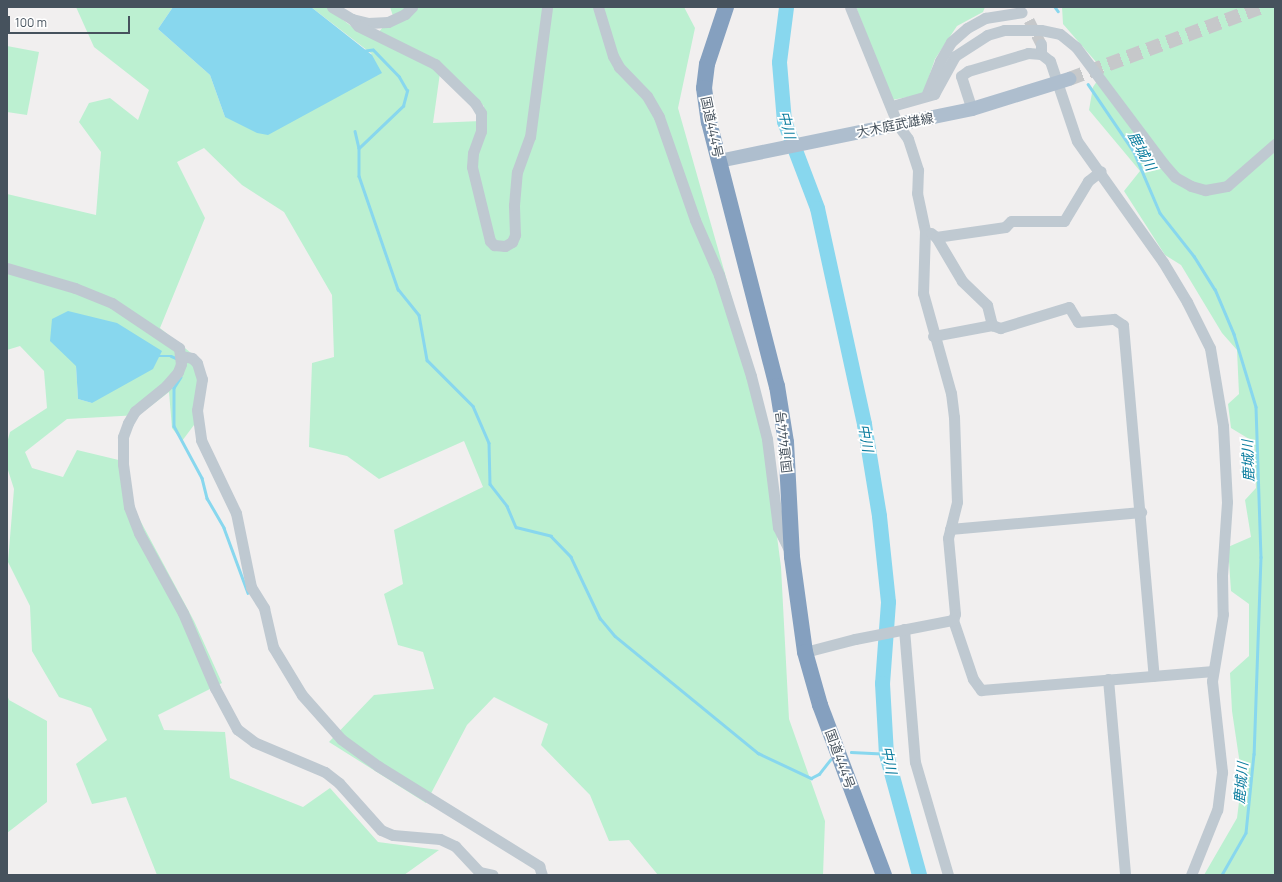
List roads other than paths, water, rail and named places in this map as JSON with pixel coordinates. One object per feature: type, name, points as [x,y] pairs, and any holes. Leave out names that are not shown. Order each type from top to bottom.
[{"type":"highway","name":"国道444号","points":[[726,7],[707,64],[704,88],[709,122],[777,386],[786,442],[792,557],[806,652],[820,705],[884,875]]},
{"type":"main road","name":"大木庭武雄線","points":[[719,161],[754,152],[898,125],[972,109],[1064,81]]},
{"type":"street","points":[[332,7],[352,19],[368,23],[388,22],[405,14],[412,7]]},
{"type":"street","points":[[352,19],[358,26],[435,64],[476,102],[481,113],[481,131],[473,153],[472,167],[490,241],[494,245],[505,246],[512,242],[515,235],[514,205],[517,172],[530,137],[547,7]]},
{"type":"street","points":[[598,7],[616,61],[647,96],[659,117],[695,220],[719,275],[752,376],[767,439],[778,527],[792,557]]},
{"type":"street","points":[[850,7],[892,106],[898,125],[908,139],[918,170],[917,193],[926,230],[923,293],[933,336],[951,392],[954,417],[957,502],[950,529],[948,560],[955,614],[953,620],[973,679],[981,690],[1212,671]]},
{"type":"street","points":[[926,96],[940,61],[951,42],[967,28],[985,18],[1020,9],[1029,20]]},
{"type":"street","points":[[892,106],[934,94],[945,71],[955,56],[987,35],[1004,30],[1041,30],[1060,34],[1076,47],[1163,163],[1175,177],[1191,186],[1205,190],[1227,186],[1275,144]]},
{"type":"street","points":[[961,76],[968,71],[1041,49],[1064,81],[1077,141],[1101,171],[1167,268],[1188,302],[1210,348],[1223,426],[1227,502],[1222,575],[1223,614],[1212,671],[1222,772],[1221,790],[1217,810],[1191,875]]},
{"type":"street","points":[[945,71],[961,76]]},
{"type":"street","points":[[961,76],[972,109]]},
{"type":"street","points":[[936,236],[1005,227],[1011,221],[1064,221],[1088,181],[1101,171]]},
{"type":"street","points":[[926,230],[936,236],[962,282],[987,305],[992,325]]},
{"type":"street","points":[[7,268],[75,288],[112,303],[179,348],[181,360],[178,372],[166,386],[135,411],[128,422],[123,437],[123,464],[129,507],[139,533],[183,613],[230,719],[237,729],[254,742],[325,772],[339,783],[381,830],[393,835],[440,839],[455,846],[479,873],[493,875]]},
{"type":"street","points":[[933,336],[992,325],[1000,328],[1069,307],[1078,322],[1114,318],[1123,325],[1141,512],[1154,676]]},
{"type":"street","points":[[181,360],[192,358],[197,363],[202,379],[197,410],[201,440],[236,513],[251,587],[264,608],[273,647],[302,695],[341,739],[378,766],[539,866],[542,875]]},
{"type":"street","points":[[950,529],[1141,512]]},
{"type":"street","points":[[806,652],[855,639],[953,620]]},
{"type":"street","points":[[904,629],[915,762],[948,875]]},
{"type":"street","points":[[1108,679],[1125,875]]},
{"type":"water","points":[[173,7],[311,7],[372,55],[382,73],[268,135],[257,133],[225,117],[210,75],[158,29]]},
{"type":"water","points":[[68,311],[117,323],[162,351],[153,369],[92,403],[78,399],[76,366],[50,341],[52,319]]},
{"type":"waterway","name":"中川","points":[[786,7],[779,62],[784,121],[817,208],[864,424],[879,516],[888,602],[882,683],[886,754],[919,875]]},
{"type":"waterway","name":"鹿城川","points":[[1055,7],[1058,11]]},
{"type":"waterway","points":[[359,148],[403,106],[407,91],[399,77],[373,50],[366,51]]},
{"type":"waterway","name":"鹿城川","points":[[1088,84],[1134,152],[1160,213],[1194,256],[1215,289],[1234,334],[1256,407],[1261,557],[1254,754],[1246,833],[1222,875]]},
{"type":"waterway","points":[[355,131],[359,148],[359,176],[398,289],[419,315],[427,360],[473,406],[489,443],[490,484],[507,506],[516,527],[551,536],[571,557],[600,618],[615,636],[758,753],[811,778],[819,774],[830,760]]},
{"type":"waterway","points":[[158,356],[171,356],[178,359]]},
{"type":"waterway","points":[[181,377],[174,388],[174,426],[202,478],[207,498],[224,528],[248,593]]},
{"type":"waterway","points":[[851,752],[886,754]]},
{"type":"tunnel","points":[[1069,79],[1262,7]]},
{"type":"tunnel","points":[[1029,20],[1041,44]]}]
